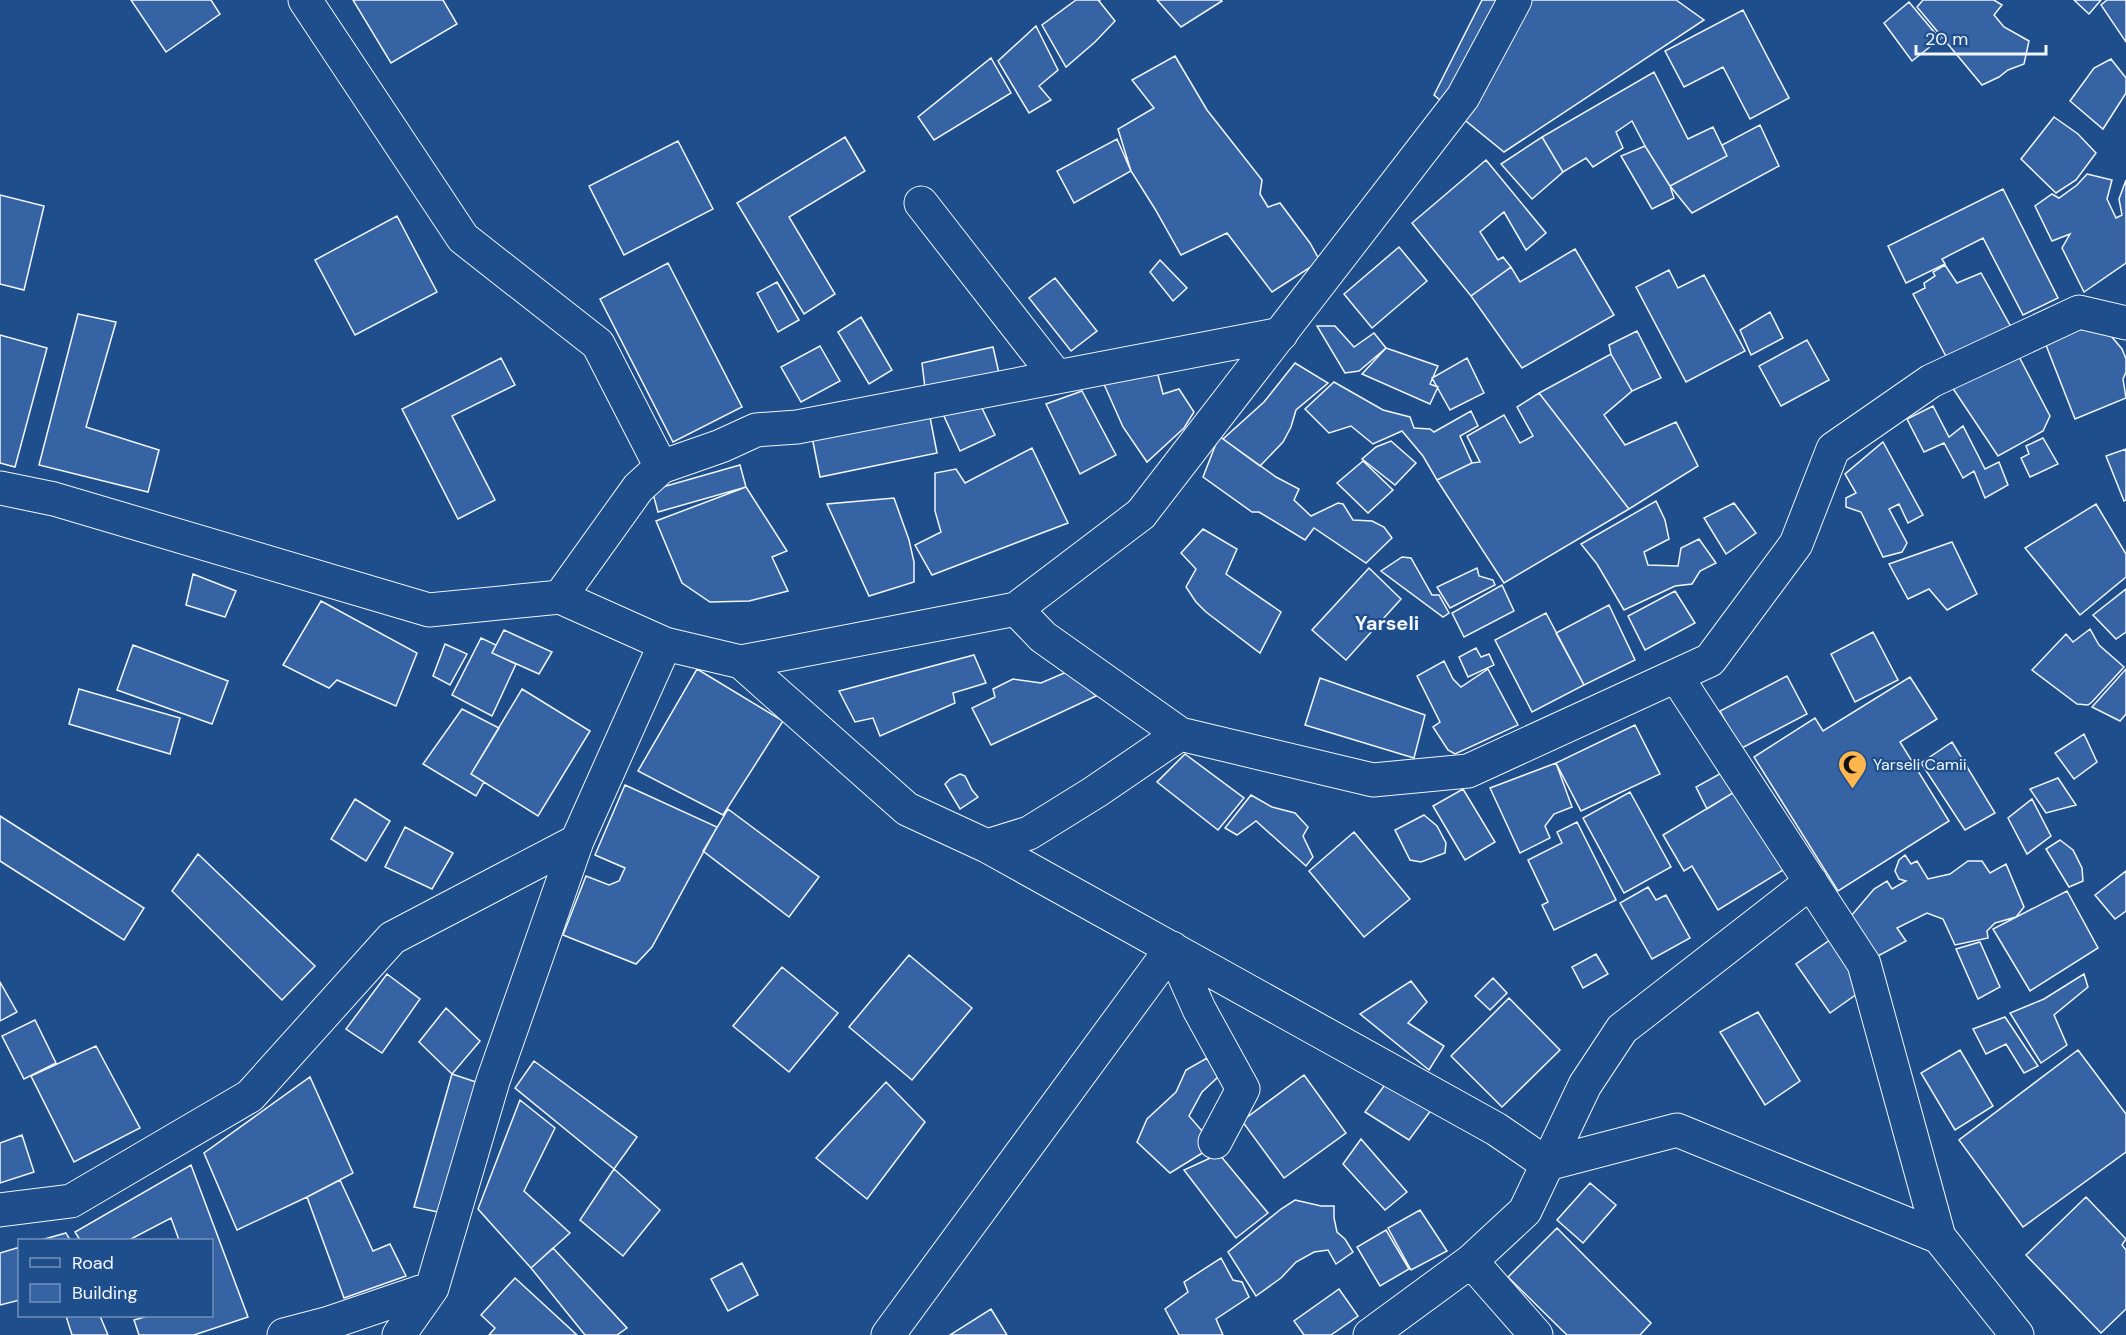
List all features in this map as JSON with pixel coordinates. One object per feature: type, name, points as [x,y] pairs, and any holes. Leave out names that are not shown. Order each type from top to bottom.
[{"type":"street","points":[[305,0],[463,238],[598,344],[661,467]]},
{"type":"street","points":[[0,488],[54,499],[429,609],[560,597],[665,644],[741,662],[1016,609],[1141,514],[1463,97],[1515,0]]},
{"type":"street","points":[[921,203],[1056,376]]},
{"type":"street","points":[[1016,609],[1043,637],[1180,734],[1373,780],[1468,771],[1710,660],[1796,544],[1833,449],[1931,381],[2079,312],[2126,323]]},
{"type":"street","points":[[560,597],[638,488],[661,467],[722,446],[756,430],[797,427],[1281,333]]},
{"type":"street","points":[[399,1335],[432,1288],[493,1082],[577,841],[665,644]]},
{"type":"street","points":[[741,662],[907,809],[987,846],[1172,948],[1496,1129],[1547,1164],[1677,1130],[1939,1238]]},
{"type":"street","points":[[1676,676],[1864,964],[1939,1238],[2017,1335]]},
{"type":"street","points":[[987,846],[1029,833],[1095,792],[1180,734]]},
{"type":"street","points":[[0,1210],[70,1201],[250,1096],[392,938],[577,841]]},
{"type":"street","points":[[1370,1335],[1472,1261],[1525,1211],[1585,1085],[1622,1029],[1811,882]]},
{"type":"street","points":[[1172,948],[1199,1009],[1243,1089],[1215,1142]]},
{"type":"street","points":[[888,1335],[1172,948]]},
{"type":"street","points":[[1472,1261],[1536,1335]]},
{"type":"street","points":[[284,1335],[326,1324],[432,1288]]},
{"type":"building","points":[[131,0],[211,0],[220,14],[166,52]]},
{"type":"building","points":[[353,0],[443,0],[457,24],[391,63]]},
{"type":"building","points":[[1076,0],[1100,0],[1115,21],[1066,67],[1042,25]]},
{"type":"building","points":[[1157,0],[1221,0],[1222,1],[1181,27]]},
{"type":"building","points":[[1482,0],[1676,0],[1704,20],[1504,152],[1434,95]]},
{"type":"building","points":[[1923,0],[1994,0],[2002,5],[1994,15],[2004,27],[2029,41],[2024,64],[1982,85],[1917,7]]},
{"type":"building","points":[[2074,0],[2101,0],[2089,14]]},
{"type":"building","points":[[2107,0],[2126,0],[2126,42],[2101,5]]},
{"type":"building","points":[[1909,2],[1940,39],[1912,61],[1884,23]]},
{"type":"building","points":[[1743,10],[1789,98],[1750,119],[1723,67],[1684,87],[1665,51]]},
{"type":"building","points":[[1036,26],[1058,70],[1039,86],[1051,100],[1029,113],[998,61]]},
{"type":"building","points":[[1175,56],[1207,110],[1262,180],[1260,194],[1268,207],[1280,203],[1310,243],[1320,261],[1272,292],[1227,233],[1181,255],[1131,171],[1118,129],[1154,108],[1132,80]]},
{"type":"building","points":[[991,58],[1011,93],[934,140],[918,117]]},
{"type":"building","points":[[2111,59],[2126,78],[2126,93],[2103,129],[2070,101],[2094,68]]},
{"type":"building","points":[[1654,72],[1688,139],[1713,127],[1727,156],[1670,186],[1632,121],[1616,132],[1623,148],[1593,167],[1586,158],[1563,172],[1542,137]]},
{"type":"building","points":[[2054,117],[2078,134],[2096,153],[2076,180],[2056,193],[2021,159]]},
{"type":"building","points":[[1760,125],[1779,166],[1692,213],[1670,186],[1727,156],[1722,145]]},
{"type":"building","points":[[845,137],[865,171],[789,217],[835,294],[804,314],[737,203]]},
{"type":"building","points":[[1542,137],[1563,172],[1532,199],[1501,164]]},
{"type":"building","points":[[1117,139],[1131,171],[1074,203],[1057,171]]},
{"type":"building","points":[[678,141],[713,209],[624,255],[589,186]]},
{"type":"building","points":[[1645,146],[1670,186],[1674,198],[1652,209],[1621,156]]},
{"type":"building","points":[[1486,160],[1546,233],[1526,250],[1504,212],[1480,232],[1498,260],[1503,257],[1511,267],[1471,296],[1412,223]]},
{"type":"building","points":[[2087,174],[2112,180],[2107,199],[2116,218],[2122,215],[2119,199],[2126,180],[2126,263],[2084,292],[2062,248],[2070,234],[2052,241],[2035,206],[2052,194],[2059,198],[2077,185]]},
{"type":"building","points":[[2003,189],[2058,298],[2023,315],[1983,238],[1942,259],[1945,264],[1906,283],[1888,246]]},
{"type":"building","points":[[0,195],[44,206],[24,290],[0,284]]},
{"type":"building","points":[[397,216],[437,292],[355,335],[315,260]]},
{"type":"building","points":[[1399,247],[1427,281],[1372,328],[1344,294]]},
{"type":"building","points":[[1575,249],[1614,315],[1522,368],[1471,296],[1511,267],[1520,282]]},
{"type":"building","points":[[1160,260],[1187,288],[1173,301],[1150,272]]},
{"type":"building","points":[[668,263],[742,407],[673,442],[600,299]]},
{"type":"building","points":[[1945,265],[1957,283],[1981,273],[2011,327],[1948,360],[1913,294],[1925,288],[1924,283],[1935,276],[1933,272]]},
{"type":"building","points":[[1669,270],[1678,288],[1704,275],[1745,351],[1686,382],[1636,287]]},
{"type":"building","points":[[1055,278],[1097,331],[1071,351],[1029,298]]},
{"type":"building","points":[[777,282],[799,320],[778,332],[757,293]]},
{"type":"building","points":[[1770,312],[1783,338],[1751,355],[1740,330]]},
{"type":"building","points":[[78,314],[116,322],[86,427],[159,450],[148,492],[39,465]]},
{"type":"building","points":[[861,317],[892,370],[869,384],[838,332]]},
{"type":"building","points":[[2101,324],[2122,349],[2126,359],[2126,372],[2123,379],[2126,398],[2075,419],[2044,340]]},
{"type":"building","points":[[1317,326],[1335,326],[1354,347],[1374,333],[1386,348],[1359,371],[1345,373]]},
{"type":"building","points":[[1637,331],[1661,378],[1632,391],[1611,354],[1609,345]]},
{"type":"building","points":[[0,335],[47,348],[15,467],[0,463]]},
{"type":"building","points":[[1807,340],[1829,380],[1781,406],[1759,366]]},
{"type":"building","points":[[820,346],[840,381],[801,402],[781,367]]},
{"type":"building","points":[[993,347],[1001,382],[926,396],[922,363]]},
{"type":"building","points":[[1386,348],[1438,366],[1430,384],[1438,387],[1430,404],[1362,374]]},
{"type":"building","points":[[2016,351],[2050,416],[2043,431],[1998,456],[1950,384]]},
{"type":"building","points":[[1611,354],[1632,391],[1604,415],[1625,445],[1676,422],[1698,466],[1629,509],[1539,393]]},
{"type":"building","points":[[501,358],[515,385],[452,416],[495,500],[458,519],[402,409]]},
{"type":"building","points":[[1467,358],[1484,393],[1450,410],[1432,378]]},
{"type":"building","points":[[1295,363],[1328,383],[1296,410],[1283,442],[1260,466],[1223,439],[1264,402]]},
{"type":"building","points":[[1155,364],[1163,394],[1179,389],[1194,412],[1184,428],[1147,462],[1123,427],[1103,382]]},
{"type":"building","points":[[1334,382],[1383,410],[1410,417],[1414,428],[1430,429],[1434,432],[1471,411],[1478,426],[1460,436],[1472,463],[1437,480],[1423,456],[1402,431],[1373,444],[1351,426],[1329,433],[1305,409]]},
{"type":"building","points":[[1082,391],[1116,455],[1080,474],[1046,404]]},
{"type":"building","points":[[1539,393],[1629,509],[1504,583],[1437,480],[1472,463],[1480,462],[1467,436],[1504,415],[1520,443],[1533,436],[1517,407]]},
{"type":"building","points":[[977,398],[995,435],[960,451],[943,414]]},
{"type":"building","points":[[1933,406],[1949,437],[1963,426],[1985,469],[1999,462],[2008,485],[1985,498],[1974,471],[1963,478],[1944,443],[1924,452],[1907,419]]},
{"type":"building","points":[[929,412],[937,453],[820,477],[812,437]]},
{"type":"building","points":[[1219,436],[1276,477],[1299,489],[1294,500],[1311,516],[1338,503],[1343,504],[1353,520],[1372,521],[1384,527],[1392,538],[1366,563],[1314,528],[1305,540],[1259,512],[1252,512],[1203,477]]},
{"type":"building","points":[[2043,438],[2058,464],[2030,477],[2021,458],[2029,454],[2026,446]]},
{"type":"building","points":[[1391,441],[1416,463],[1395,485],[1362,459],[1376,447]]},
{"type":"building","points":[[1883,442],[1923,515],[1908,523],[1899,504],[1889,509],[1907,543],[1902,552],[1883,557],[1861,512],[1846,507],[1846,498],[1856,493],[1845,474]]},
{"type":"building","points":[[1032,448],[1068,523],[932,575],[915,545],[941,532],[935,511],[935,473],[956,469],[965,483]]},
{"type":"building","points":[[2126,449],[2126,500],[2124,501],[2106,456]]},
{"type":"building","points":[[1363,461],[1393,490],[1368,513],[1337,483]]},
{"type":"building","points":[[740,465],[746,487],[658,512],[652,490]]},
{"type":"building","points":[[746,487],[787,551],[772,557],[788,591],[749,601],[710,602],[682,583],[656,521]]},
{"type":"building","points":[[894,498],[909,540],[914,562],[914,582],[869,596],[827,504]]},
{"type":"building","points":[[1656,501],[1665,520],[1669,539],[1644,552],[1648,565],[1678,566],[1681,548],[1699,539],[1716,563],[1700,571],[1692,584],[1675,586],[1624,610],[1597,564],[1581,544]]},
{"type":"building","points":[[1734,503],[1756,533],[1726,554],[1704,518]]},
{"type":"building","points":[[2096,504],[2126,554],[2126,577],[2080,615],[2025,548]]},
{"type":"building","points":[[1203,529],[1237,549],[1226,574],[1281,612],[1260,653],[1206,612],[1186,587],[1196,569],[1181,553]]},
{"type":"building","points":[[1952,542],[1977,594],[1947,610],[1929,589],[1908,599],[1889,564]]},
{"type":"building","points":[[1402,557],[1411,558],[1432,595],[1439,595],[1449,613],[1443,617],[1381,571]]},
{"type":"building","points":[[1369,568],[1401,599],[1346,660],[1312,630]]},
{"type":"building","points":[[1477,568],[1479,576],[1493,580],[1495,585],[1450,608],[1437,587]]},
{"type":"building","points":[[193,574],[236,591],[225,617],[186,605]]},
{"type":"building","points":[[1502,585],[1514,611],[1464,637],[1452,613]]},
{"type":"building","points":[[2126,589],[2126,632],[2116,639],[2093,615]]},
{"type":"building","points":[[1675,591],[1695,623],[1645,650],[1628,616]]},
{"type":"building","points":[[321,601],[417,653],[396,706],[337,680],[329,688],[283,665]]},
{"type":"building","points":[[1609,605],[1635,660],[1584,685],[1556,633]]},
{"type":"building","points":[[1546,613],[1584,685],[1532,712],[1495,640]]},
{"type":"building","points":[[2090,629],[2099,645],[2124,667],[2092,702],[2088,705],[2077,704],[2032,670],[2066,634],[2073,642]]},
{"type":"building","points":[[504,630],[552,652],[539,674],[492,653]]},
{"type":"building","points":[[1873,632],[1898,680],[1855,702],[1831,654]]},
{"type":"building","points":[[481,638],[496,645],[492,653],[516,664],[492,716],[452,695]]},
{"type":"building","points":[[445,644],[467,654],[450,685],[433,676]]},
{"type":"building","points":[[133,645],[228,681],[212,724],[117,690]]},
{"type":"building","points":[[1476,648],[1481,657],[1489,654],[1494,665],[1468,677],[1459,657]]},
{"type":"building","points":[[974,655],[986,683],[953,693],[955,703],[880,736],[873,718],[855,722],[839,691]]},
{"type":"building","points":[[1444,661],[1453,679],[1461,687],[1488,669],[1518,725],[1455,754],[1448,750],[1433,727],[1440,722],[1417,676]]},
{"type":"building","points":[[697,669],[783,721],[723,815],[638,771]]},
{"type":"building","points":[[2126,669],[2126,714],[2120,721],[2092,707]]},
{"type":"building","points":[[1069,671],[1096,696],[991,745],[972,708],[995,697],[993,689],[1013,679],[1041,683]]},
{"type":"building","points":[[1787,676],[1807,714],[1740,749],[1720,711]]},
{"type":"building","name":"Yarseli Camii","points":[[1910,677],[1937,719],[1900,742],[1949,821],[1838,891],[1754,757],[1815,718],[1823,731]]},
{"type":"building","points":[[1320,678],[1425,715],[1414,758],[1305,725]]},
{"type":"building","points":[[79,689],[180,718],[170,754],[69,724]]},
{"type":"building","points":[[522,689],[590,731],[538,816],[471,774]]},
{"type":"building","points":[[462,709],[499,728],[471,774],[484,782],[476,796],[423,764]]},
{"type":"building","points":[[1635,725],[1660,774],[1581,811],[1556,763]]},
{"type":"building","points":[[2084,734],[2097,762],[2074,779],[2055,753]]},
{"type":"building","points":[[1952,742],[1995,813],[1965,830],[1921,763]]},
{"type":"building","points":[[1185,754],[1244,798],[1218,830],[1157,782]]},
{"type":"building","points":[[1556,763],[1572,807],[1554,814],[1545,826],[1550,838],[1520,853],[1490,788]]},
{"type":"building","points":[[1725,771],[1736,791],[1707,809],[1696,787]]},
{"type":"building","points":[[960,774],[965,776],[978,797],[960,809],[945,784]]},
{"type":"building","points":[[2058,778],[2076,805],[2046,813],[2030,789]]},
{"type":"building","points":[[625,785],[717,827],[652,947],[636,964],[563,935],[586,876],[609,885],[619,881],[625,868],[595,855]]},
{"type":"building","points":[[1463,789],[1495,842],[1465,860],[1433,806]]},
{"type":"building","points":[[1736,791],[1783,870],[1718,910],[1692,866],[1684,871],[1663,835]]},
{"type":"building","points":[[1630,792],[1671,867],[1624,893],[1583,818]]},
{"type":"building","points":[[1251,795],[1272,807],[1295,813],[1308,827],[1303,836],[1313,857],[1306,866],[1256,821],[1237,835],[1225,828]]},
{"type":"building","points":[[355,799],[390,821],[366,861],[331,839]]},
{"type":"building","points":[[2032,799],[2051,836],[2027,854],[2008,818]]},
{"type":"building","points":[[728,809],[819,877],[789,917],[703,851]]},
{"type":"building","points":[[1424,815],[1437,826],[1446,843],[1445,853],[1421,862],[1410,860],[1395,830]]},
{"type":"building","points":[[0,816],[144,908],[124,940],[0,861]]},
{"type":"building","points":[[1577,822],[1616,900],[1554,930],[1542,905],[1548,902],[1528,860],[1562,843],[1557,832]]},
{"type":"building","points":[[405,827],[453,853],[432,889],[385,867]]},
{"type":"building","points":[[1354,832],[1410,899],[1364,937],[1309,871]]},
{"type":"building","points":[[2060,840],[2073,850],[2082,868],[2083,881],[2069,887],[2046,849]]},
{"type":"building","points":[[198,854],[315,966],[282,1000],[172,891]]},
{"type":"building","points":[[1905,855],[1911,864],[1917,861],[1928,879],[1950,874],[1968,861],[1982,861],[1990,873],[2006,864],[2024,907],[2016,917],[1995,923],[1987,931],[1988,938],[1955,945],[1943,919],[1927,913],[1897,928],[1906,941],[1878,956],[1851,916],[1874,889],[1887,881],[1892,889],[1906,881],[1899,879],[1895,871],[1899,860]]},
{"type":"building","points":[[2126,871],[2126,911],[2115,919],[2095,895]]},
{"type":"building","points":[[1648,887],[1656,900],[1666,895],[1690,938],[1652,959],[1620,903]]},
{"type":"building","points":[[2067,891],[2098,948],[2030,991],[1993,929]]},
{"type":"building","points":[[1834,937],[1868,986],[1830,1013],[1796,964]]},
{"type":"building","points":[[1980,942],[2000,987],[1978,999],[1956,949]]},
{"type":"building","points":[[1596,954],[1608,974],[1583,988],[1572,967]]},
{"type":"building","points":[[909,955],[972,1008],[912,1080],[849,1027]]},
{"type":"building","points":[[782,967],[838,1013],[789,1072],[733,1026]]},
{"type":"building","points":[[387,974],[420,999],[382,1053],[346,1029]]},
{"type":"building","points":[[2084,974],[2088,987],[2054,1015],[2067,1045],[2041,1063],[2010,1013],[2044,999]]},
{"type":"building","points":[[1493,978],[1507,993],[1490,1010],[1475,996]]},
{"type":"building","points":[[1411,981],[1427,1002],[1408,1023],[1444,1046],[1429,1070],[1360,1014]]},
{"type":"building","points":[[0,982],[17,1012],[0,1021]]},
{"type":"building","points":[[1509,998],[1560,1050],[1502,1107],[1451,1056]]},
{"type":"building","points":[[446,1008],[480,1041],[452,1074],[419,1042]]},
{"type":"building","points":[[1758,1012],[1800,1081],[1765,1105],[1720,1032]]},
{"type":"building","points":[[2005,1017],[2038,1066],[2024,1073],[2006,1044],[1986,1054],[1973,1029]]},
{"type":"building","points":[[35,1020],[56,1063],[24,1079],[2,1036]]},
{"type":"building","points":[[96,1046],[140,1128],[74,1162],[31,1076]]},
{"type":"building","points":[[1960,1050],[1993,1106],[1955,1130],[1921,1073]]},
{"type":"building","points":[[2078,1050],[2126,1114],[2126,1152],[2023,1227],[1959,1140]]},
{"type":"building","points":[[1207,1058],[1218,1077],[1202,1092],[1189,1116],[1203,1132],[1204,1152],[1170,1173],[1137,1142],[1147,1119],[1176,1092],[1186,1070]]},
{"type":"building","points":[[534,1061],[637,1137],[614,1169],[515,1088]]},
{"type":"building","points":[[452,1074],[479,1083],[443,1213],[414,1207]]},
{"type":"building","points":[[1304,1075],[1346,1133],[1284,1178],[1242,1121]]},
{"type":"building","points":[[310,1077],[353,1173],[237,1230],[204,1153]]},
{"type":"building","points":[[886,1082],[925,1122],[867,1199],[816,1158]]},
{"type":"building","points":[[1387,1082],[1432,1109],[1409,1140],[1365,1112]]},
{"type":"building","points":[[520,1100],[555,1128],[524,1191],[570,1233],[531,1268],[478,1209]]},
{"type":"building","points":[[22,1135],[34,1172],[0,1183],[0,1143]]},
{"type":"building","points":[[1361,1139],[1407,1192],[1385,1210],[1343,1164]]},
{"type":"building","points":[[1219,1154],[1268,1213],[1236,1238],[1184,1170]]},
{"type":"building","points":[[191,1165],[248,1317],[194,1335],[139,1335],[134,1320],[144,1317],[213,1317],[213,1239],[179,1239],[171,1218],[131,1239],[79,1239],[75,1232]]},
{"type":"building","points":[[614,1169],[660,1210],[623,1256],[580,1220]]},
{"type":"building","points":[[340,1180],[373,1251],[390,1244],[406,1276],[344,1298],[307,1197]]},
{"type":"building","points":[[1590,1183],[1616,1205],[1583,1243],[1557,1220]]},
{"type":"building","points":[[2086,1197],[2126,1239],[2122,1245],[2126,1250],[2126,1309],[2101,1333],[2026,1255]]},
{"type":"building","points":[[1295,1200],[1321,1206],[1334,1206],[1337,1232],[1345,1239],[1353,1252],[1336,1264],[1328,1250],[1314,1252],[1296,1262],[1281,1278],[1256,1296],[1228,1252]]},
{"type":"building","points":[[1420,1210],[1447,1251],[1411,1270],[1388,1228]]},
{"type":"building","points":[[1557,1228],[1651,1323],[1640,1335],[1567,1335],[1508,1277]]},
{"type":"building","points":[[1386,1230],[1409,1269],[1380,1286],[1357,1247]]},
{"type":"building","points":[[66,1233],[69,1239],[45,1239]]},
{"type":"building","points":[[18,1248],[18,1300],[0,1305],[0,1253]]},
{"type":"building","points":[[553,1248],[627,1328],[617,1335],[585,1335],[531,1268]]},
{"type":"building","points":[[1221,1258],[1233,1280],[1242,1282],[1249,1297],[1216,1319],[1223,1335],[1179,1335],[1165,1309],[1188,1292],[1184,1282]]},
{"type":"building","points":[[742,1263],[758,1295],[728,1311],[711,1279]]},
{"type":"building","points":[[515,1278],[577,1335],[489,1335],[495,1328],[481,1315]]},
{"type":"building","points":[[1339,1289],[1358,1316],[1331,1335],[1304,1335],[1294,1321]]},
{"type":"building","points":[[991,1309],[1007,1335],[950,1335]]},
{"type":"building","points":[[66,1317],[100,1317],[108,1335],[72,1335]]},
{"type":"place","name":"Yarseli Camii","points":[[1852,790]]},
{"type":"district","name":"Yarseli","points":[[1387,623]]}]
